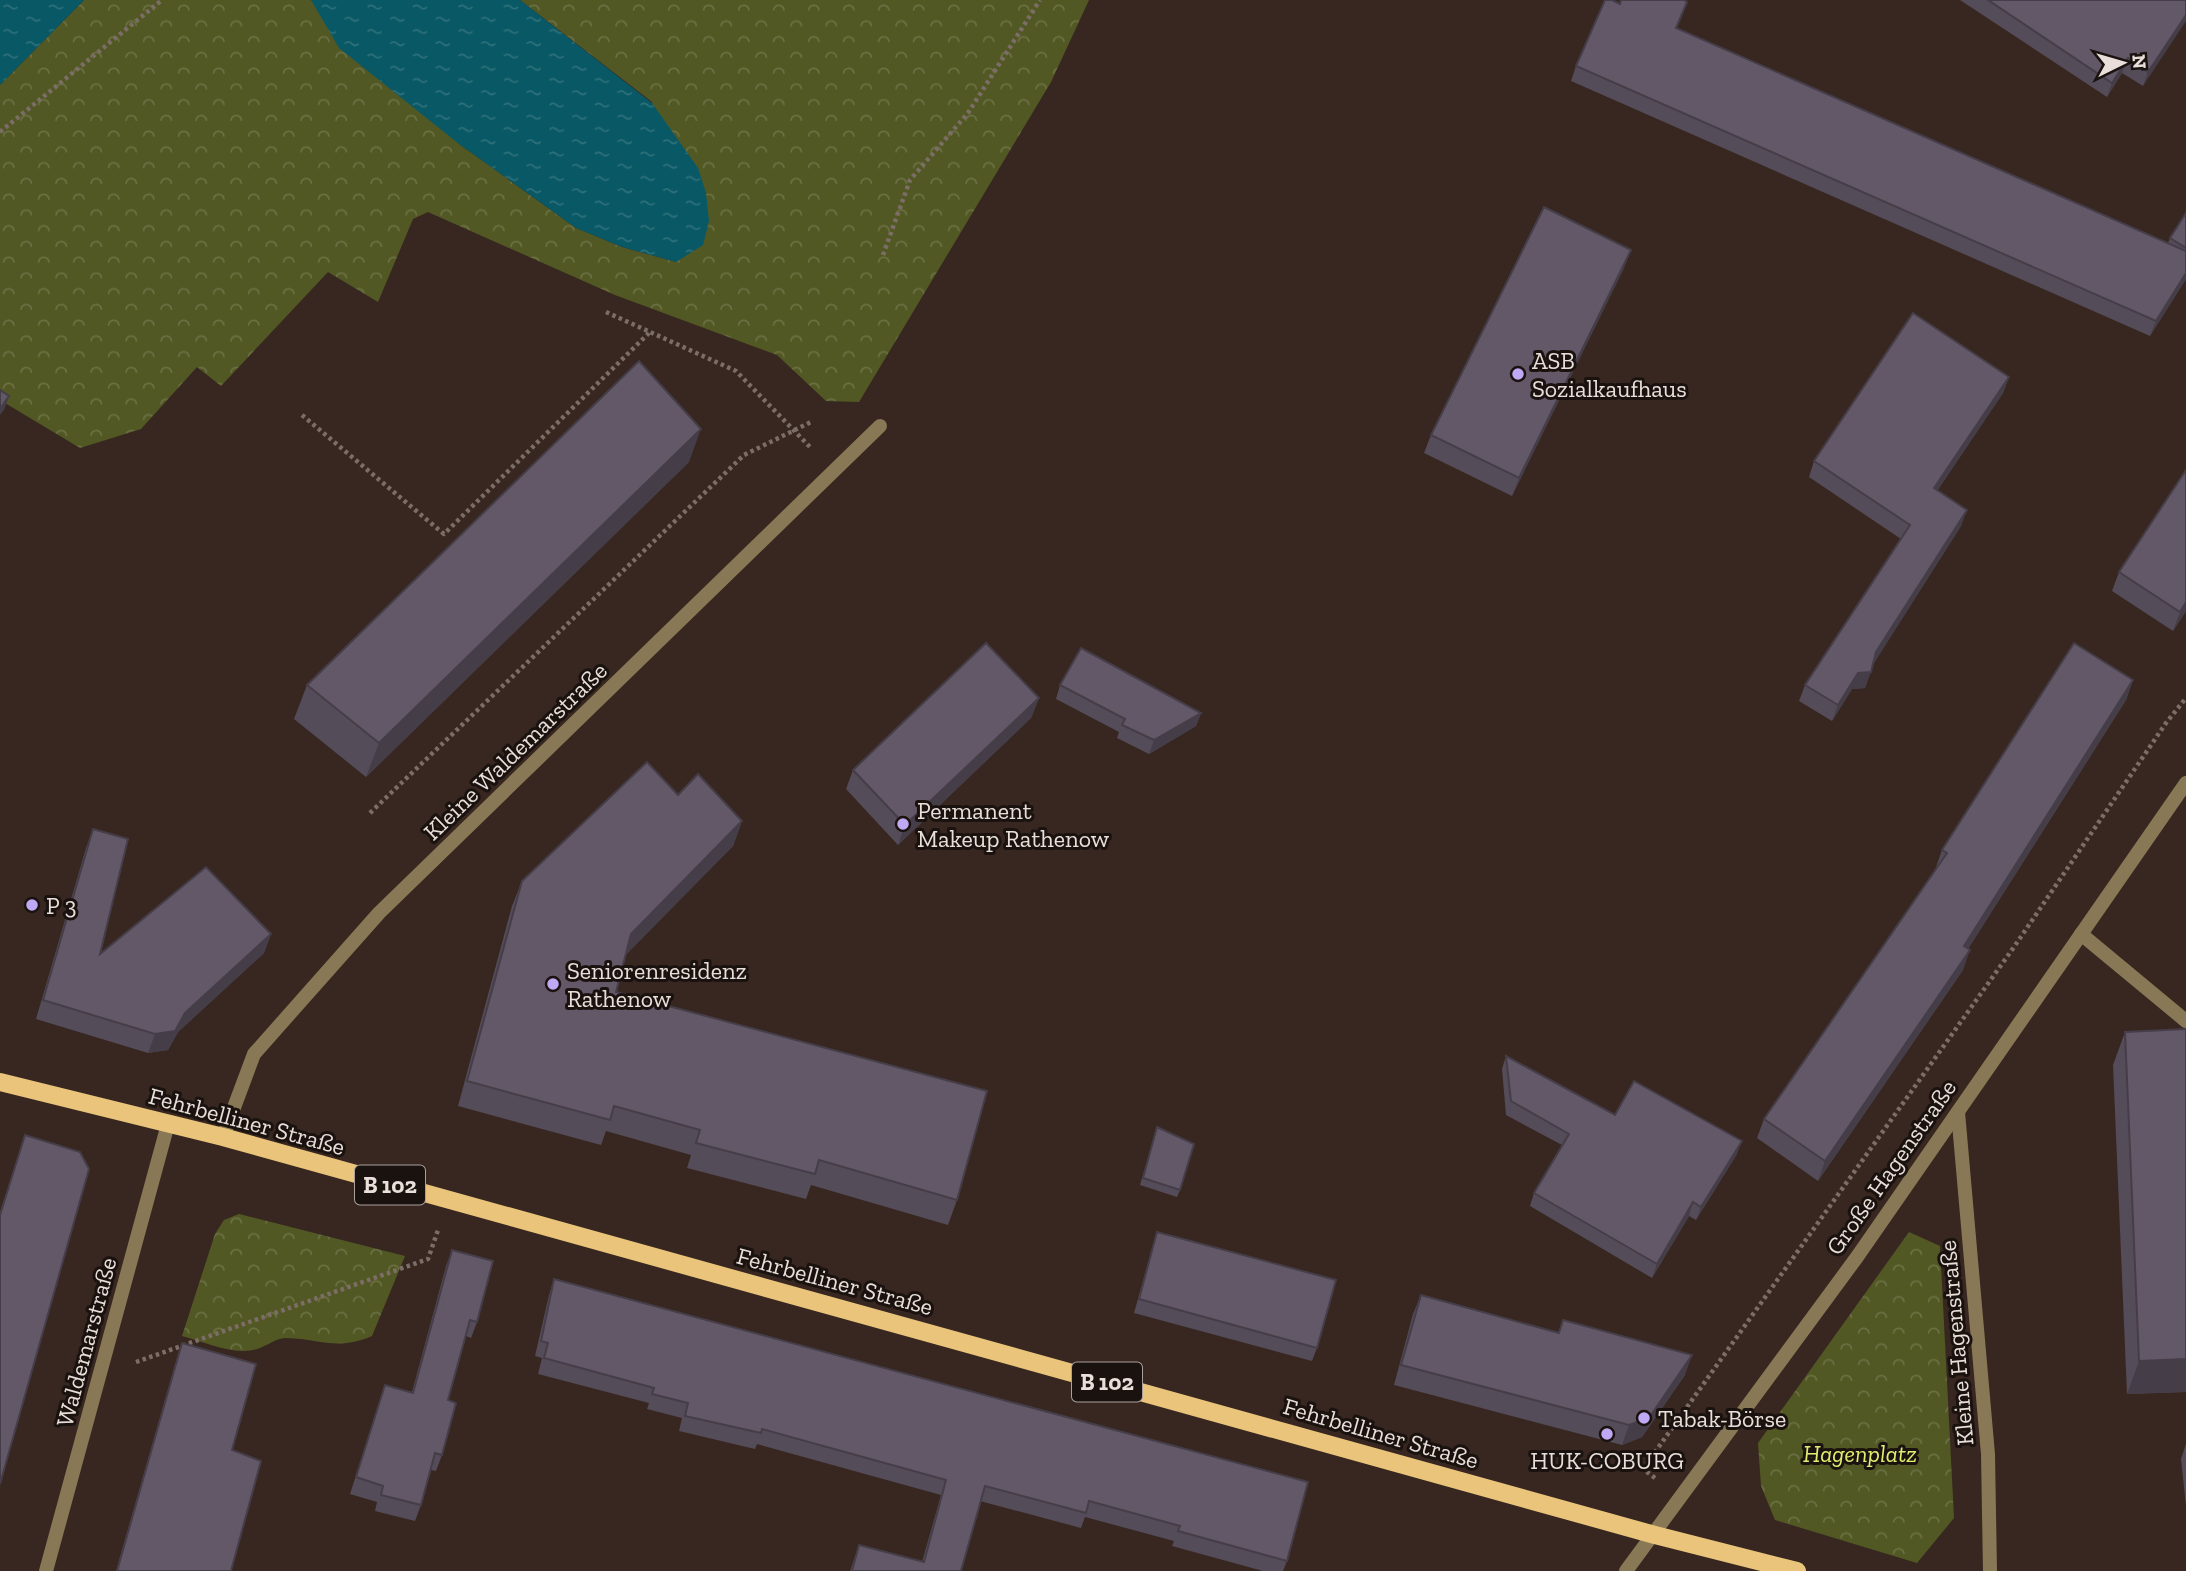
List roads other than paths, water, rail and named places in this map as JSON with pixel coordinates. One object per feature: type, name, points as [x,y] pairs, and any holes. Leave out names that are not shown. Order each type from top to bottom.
[{"type":"main road","name":"Fehrbelliner Straße","points":[[0,1082],[223,1138],[1655,1535]]},
{"type":"main road","name":"B 102","points":[[1655,1535],[1797,1571]]},
{"type":"street","name":"Kleine Waldemarstraße","points":[[223,1138],[254,1054],[379,913],[880,426]]},
{"type":"street","name":"Große Hagenstraße","points":[[1626,1571],[1857,1257],[2186,783]]},
{"type":"street","points":[[2081,934],[2186,1021]]},
{"type":"street","name":"Kleine Hagenstraße","points":[[1958,1112],[1989,1454],[1990,1571]]},
{"type":"street","name":"Waldemarstraße","points":[[46,1571],[102,1374],[168,1124]]},
{"type":"water","points":[[0,0],[84,0],[0,85]]},
{"type":"water","points":[[311,0],[520,0],[652,103],[698,168],[706,193],[709,221],[703,245],[676,262],[622,247],[576,228],[459,144],[339,48]]},
{"type":"place","name":"ASB Sozialkaufhaus","points":[[1518,374]]},
{"type":"place","name":"Permanent Makeup Rathenow","points":[[903,824]]},
{"type":"place","name":"P 3","points":[[32,905]]},
{"type":"place","name":"Seniorenresidenz Rathenow","points":[[553,984]]},
{"type":"place","name":"Tabak-Börse","points":[[1644,1418]]},
{"type":"place","name":"HUK-COBURG","points":[[1607,1434]]},
{"type":"park label","name":"Hagenplatz","points":[[1860,1453]]}]
